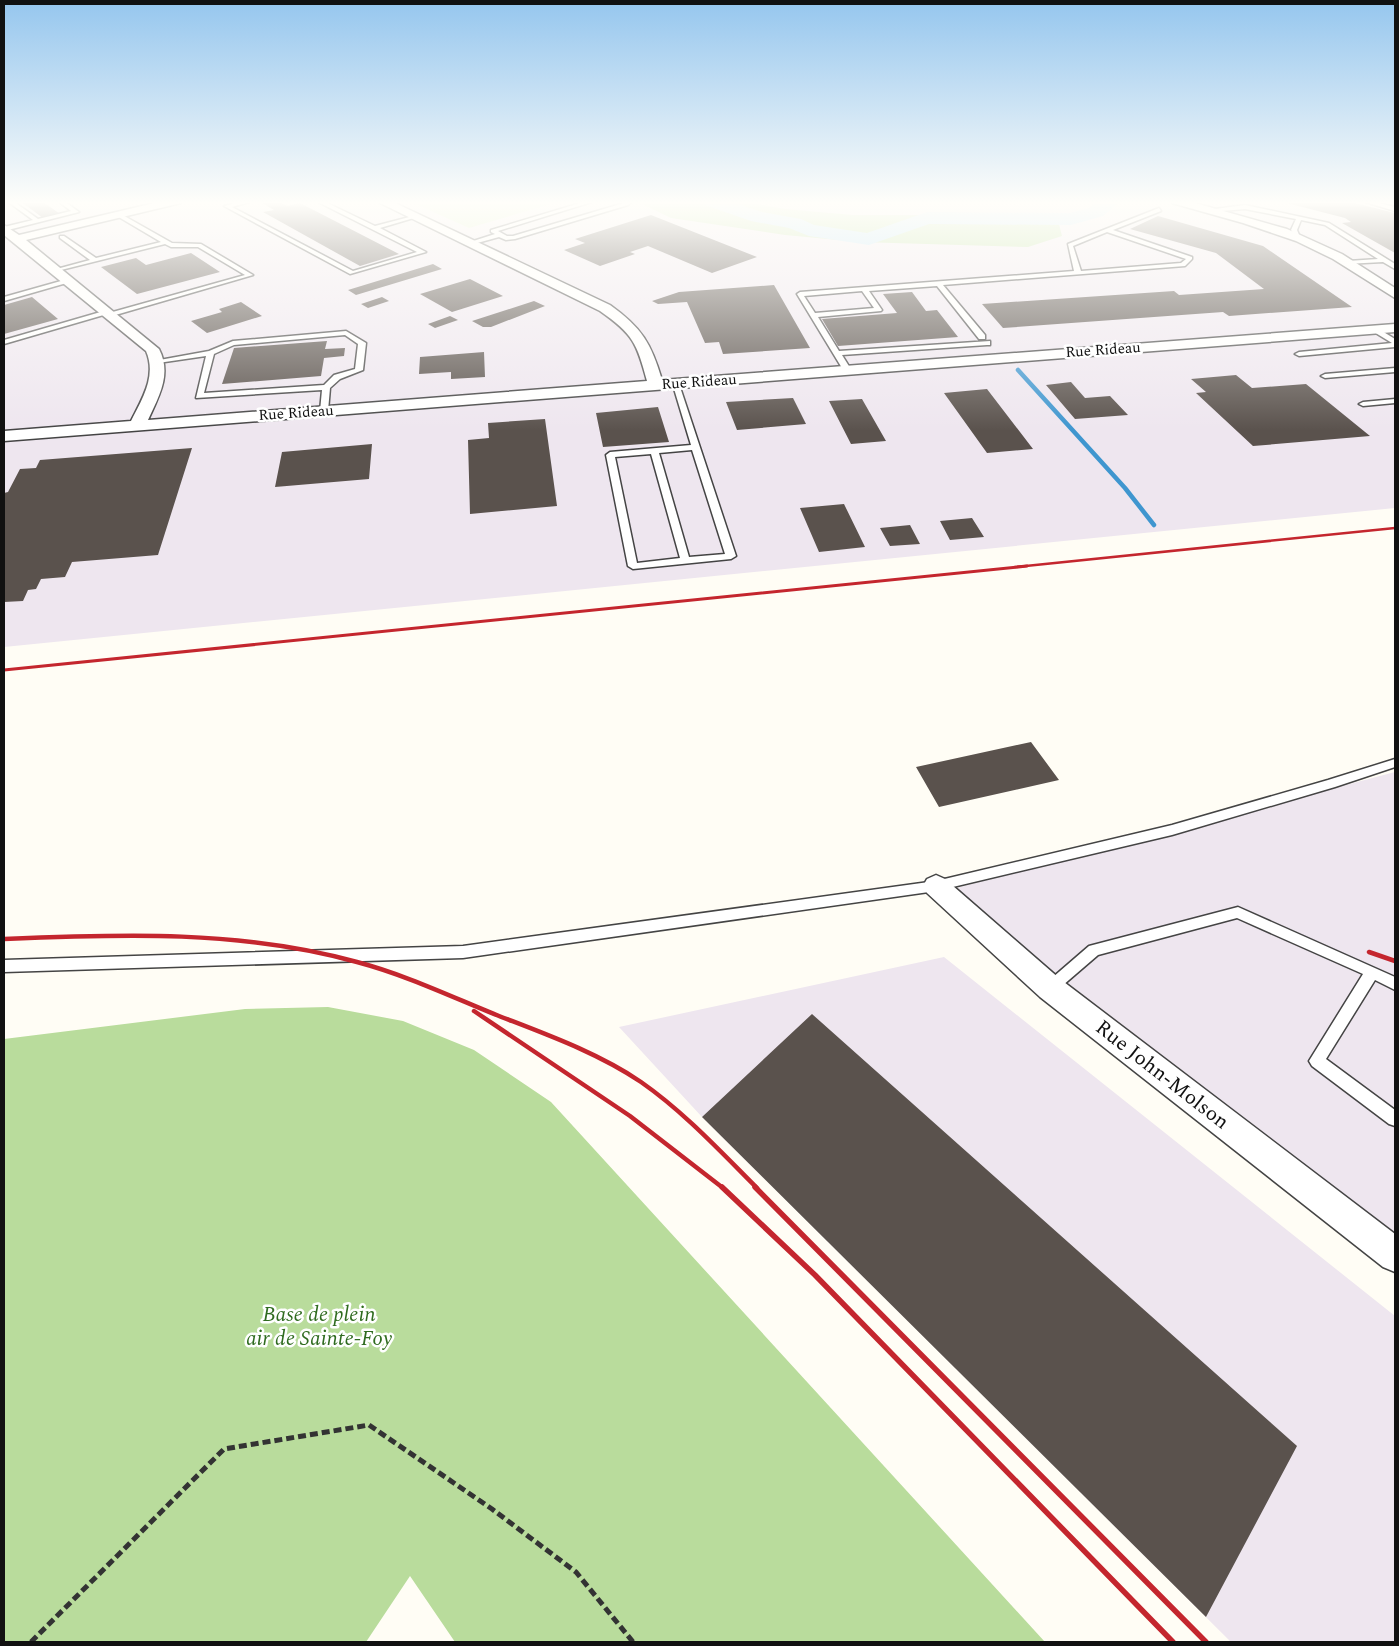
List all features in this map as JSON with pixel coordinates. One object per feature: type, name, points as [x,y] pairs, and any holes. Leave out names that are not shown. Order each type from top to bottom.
[{"type":"street","points":[[63,278],[152,348],[158,361],[157,382],[137,426]]},
{"type":"street","points":[[542,278],[605,308],[626,323],[644,344],[656,385]]},
{"type":"street","points":[[1370,278],[1395,294]]},
{"type":"street","name":"Rue Rideau","points":[[4,436],[1395,328]]},
{"type":"street","name":"Rue John-Molson","points":[[936,886],[1050,988],[1395,1255]]},
{"type":"lane","points":[[4,342],[240,278]]},
{"type":"lane","points":[[848,371],[800,294],[1017,278]]},
{"type":"lane","points":[[4,299],[68,282]]},
{"type":"lane","points":[[836,353],[985,340],[939,284]]},
{"type":"lane","points":[[813,315],[879,310],[864,289]]},
{"type":"lane","points":[[1378,330],[1395,342]]},
{"type":"lane","points":[[158,361],[211,353],[233,342],[346,333],[362,343],[360,370],[337,377],[326,386],[199,396],[211,353]]},
{"type":"lane","points":[[1299,354],[1395,346]]},
{"type":"lane","points":[[1325,376],[1395,370]]},
{"type":"lane","points":[[675,384],[696,447],[731,556],[633,566],[610,455],[696,447]]},
{"type":"lane","points":[[324,411],[326,386]]},
{"type":"lane","points":[[1363,404],[1395,401]]},
{"type":"lane","points":[[654,451],[685,560]]},
{"type":"lane","points":[[4,966],[463,952],[936,886],[1172,830],[1395,764]]},
{"type":"lane","points":[[1050,988],[1094,950],[1238,912],[1395,984]]},
{"type":"lane","points":[[1372,972],[1317,1062],[1395,1119]]},
{"type":"path","points":[[31,1642],[224,1449],[369,1426],[492,1509],[576,1572],[633,1642]]},
{"type":"shaded area","points":[[4,278],[1395,278],[1395,508],[4,647]]},
{"type":"shaded area","points":[[1395,772],[1395,1258],[930,895]]},
{"type":"shaded area","points":[[944,957],[1395,1316],[1395,1642],[1231,1642],[702,1117],[619,1027]]},
{"type":"green space","name":"Base de plein air de Sainte-Foy","points":[[328,1007],[403,1021],[474,1050],[551,1102],[1045,1642],[455,1642],[410,1576],[366,1642],[4,1642],[4,1039],[245,1009]]},
{"type":"building","points":[[115,278],[198,278],[137,294]]},
{"type":"building","points":[[388,278],[413,278],[356,295],[348,290]]},
{"type":"building","points":[[1249,278],[1309,278],[1352,307],[1229,316],[1223,312],[1003,328],[982,304],[1174,291],[1179,295],[1264,289]]},
{"type":"building","points":[[470,279],[503,296],[452,312],[420,294]]},
{"type":"building","points":[[774,285],[810,348],[723,354],[719,342],[705,343],[687,302],[658,304],[652,301],[679,292]]},
{"type":"building","points":[[912,292],[926,311],[937,310],[958,337],[838,346],[822,319],[897,313],[883,294]]},
{"type":"building","points":[[32,297],[58,319],[4,334],[4,305]]},
{"type":"building","points":[[382,297],[389,301],[368,308],[361,304]]},
{"type":"building","points":[[534,301],[545,306],[491,327],[483,327],[472,321]]},
{"type":"building","points":[[241,302],[262,316],[207,333],[191,321],[222,312],[219,309]]},
{"type":"building","points":[[450,316],[458,320],[435,328],[428,324]]},
{"type":"building","points":[[327,341],[325,349],[345,348],[344,356],[324,358],[321,376],[222,384],[234,348]]},
{"type":"building","points":[[484,352],[485,377],[451,379],[451,372],[419,374],[420,357]]},
{"type":"building","points":[[1236,375],[1252,388],[1306,384],[1370,436],[1253,446],[1196,393],[1206,392],[1191,379]]},
{"type":"building","points":[[1071,382],[1085,398],[1110,396],[1128,415],[1075,419],[1046,385]]},
{"type":"building","points":[[987,389],[1033,449],[987,453],[944,393]]},
{"type":"building","points":[[793,398],[806,424],[737,430],[726,402]]},
{"type":"building","points":[[862,399],[886,441],[851,444],[829,401]]},
{"type":"building","points":[[658,407],[669,442],[603,447],[596,413]]},
{"type":"building","points":[[545,419],[557,506],[470,514],[468,440],[489,438],[488,423]]},
{"type":"building","points":[[372,444],[369,479],[275,487],[282,452]]},
{"type":"building","points":[[192,448],[158,555],[72,562],[65,577],[41,579],[36,589],[28,590],[23,601],[4,602],[4,493],[8,492],[20,469],[36,468],[40,460]]},
{"type":"building","points":[[844,504],[865,547],[819,552],[800,508]]},
{"type":"building","points":[[972,518],[984,537],[950,540],[940,521]]},
{"type":"building","points":[[910,525],[920,544],[890,546],[880,528]]},
{"type":"building","points":[[1031,742],[1059,780],[939,807],[916,767]]},
{"type":"building","points":[[812,1014],[1297,1446],[1206,1617],[702,1117]]},
{"type":"waterway","points":[[1018,370],[1125,488],[1154,525]]},
{"type":"railway","points":[[1015,567],[1395,528]]},
{"type":"railway","points":[[4,670],[1027,566]]},
{"type":"railway","points":[[4,939],[93,936],[226,939],[314,952],[375,967],[554,1038],[608,1062],[641,1082],[672,1106],[757,1188]]},
{"type":"railway","points":[[1369,952],[1395,961]]},
{"type":"railway","points":[[474,1011],[630,1116],[723,1188]]},
{"type":"railway","points":[[722,1187],[815,1275],[1173,1642]]},
{"type":"railway","points":[[755,1187],[1206,1642]]}]
